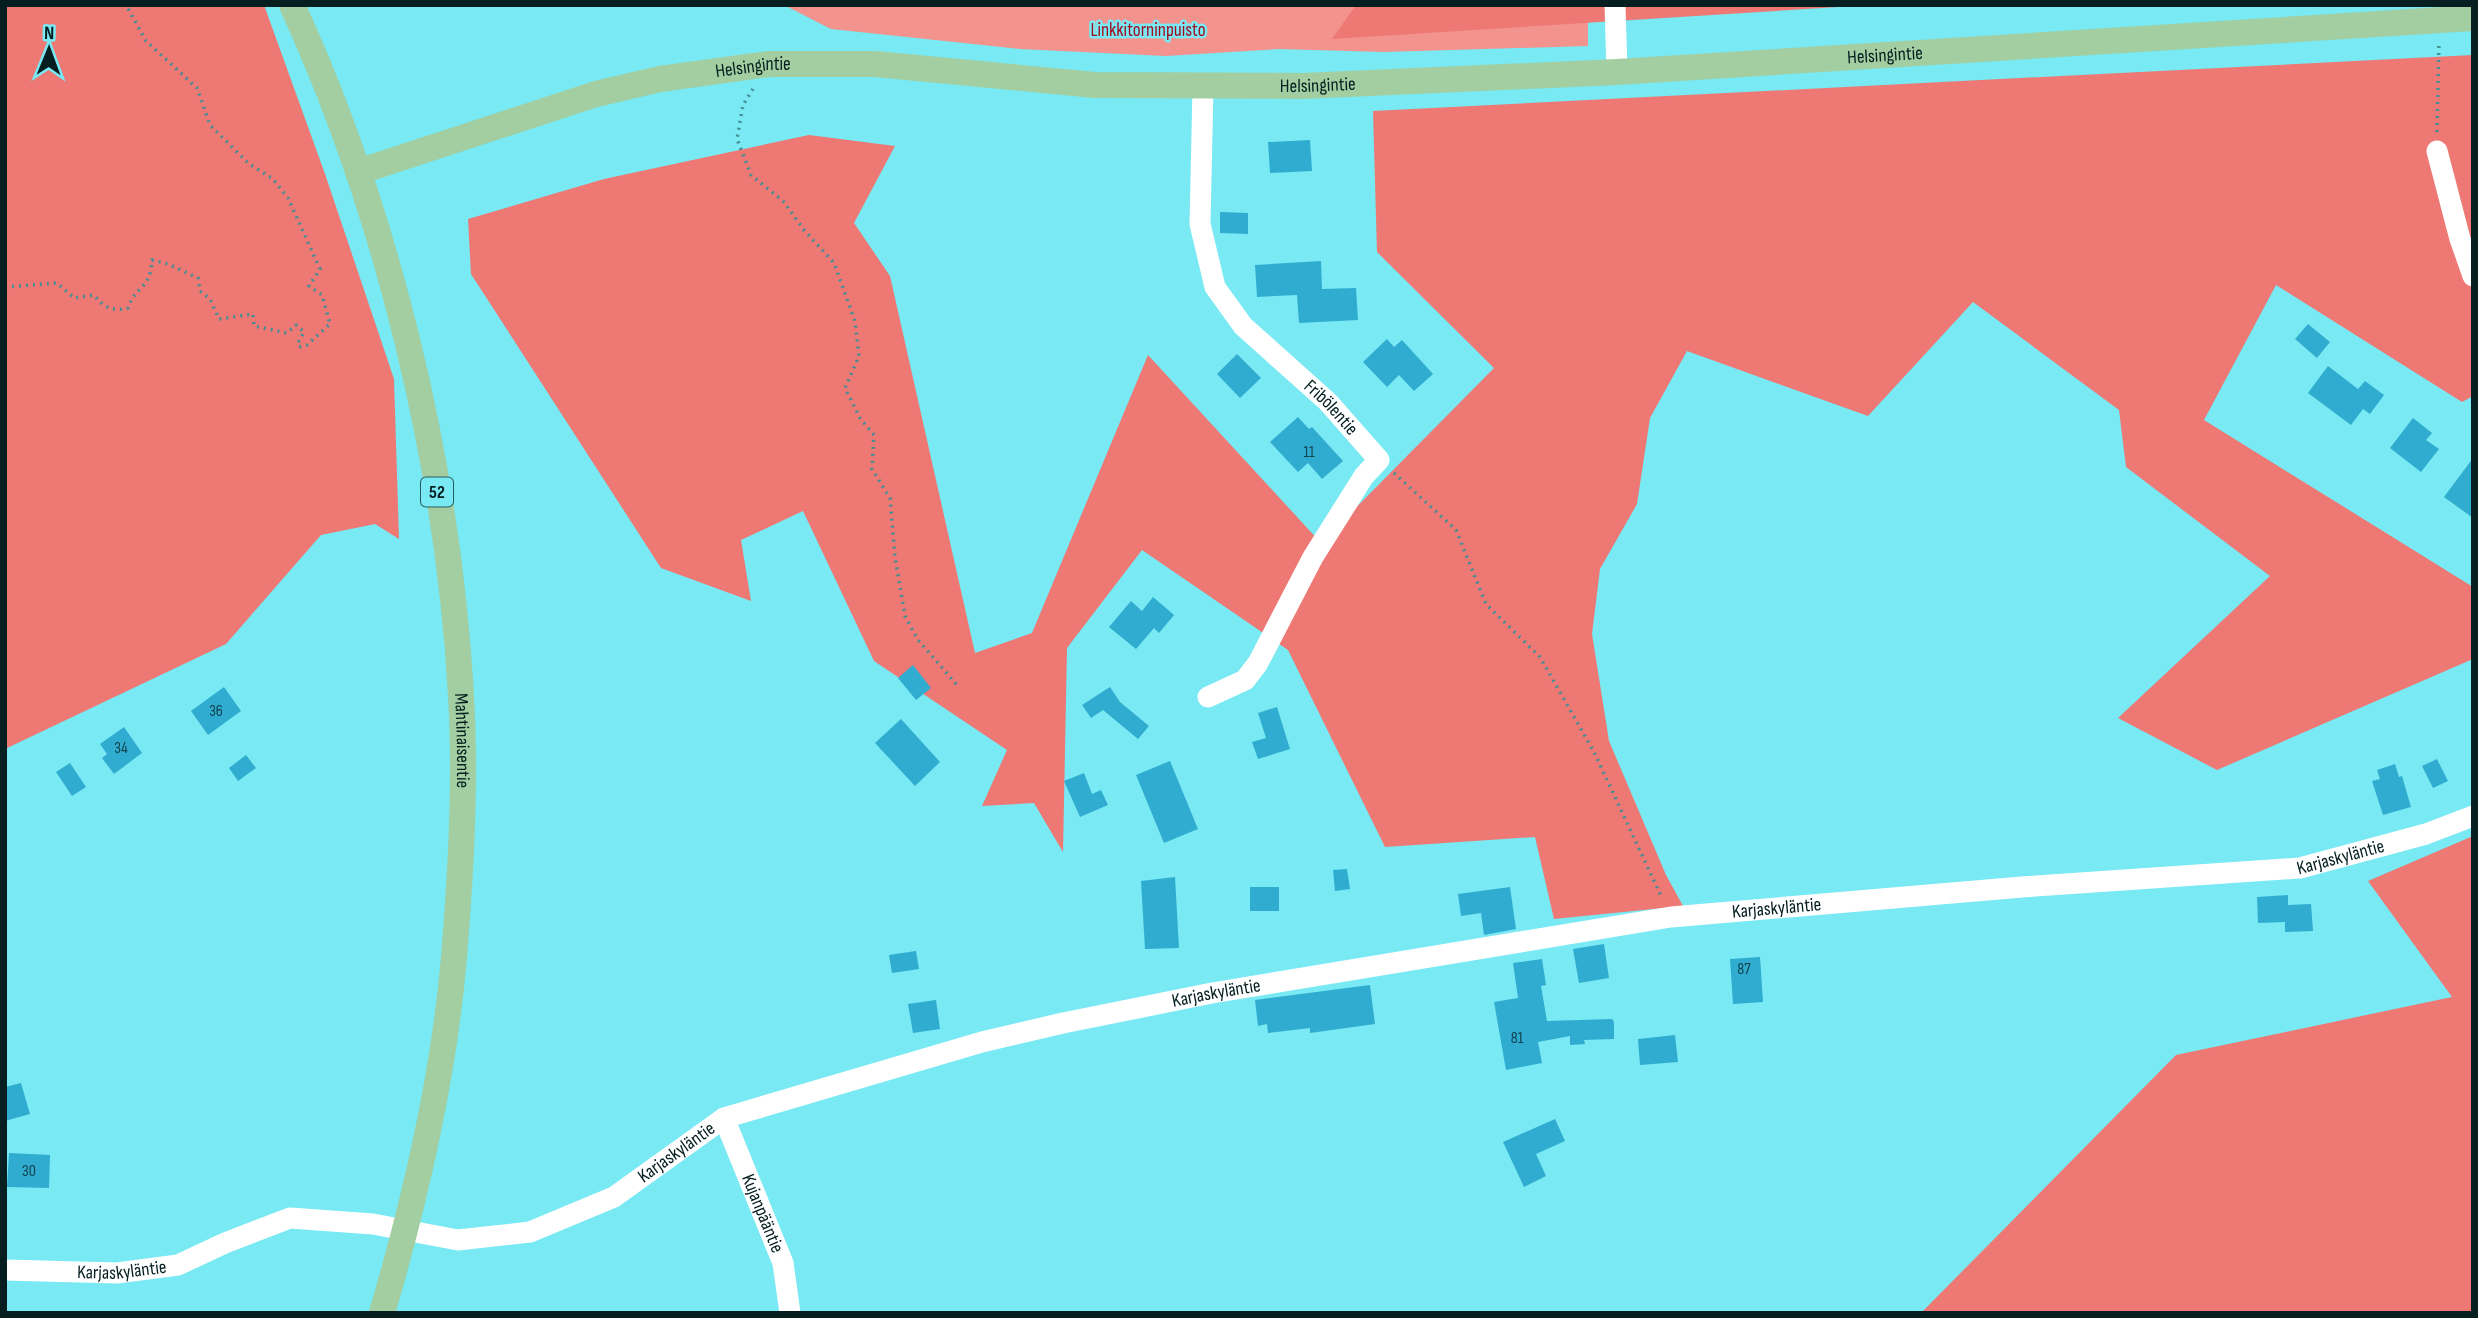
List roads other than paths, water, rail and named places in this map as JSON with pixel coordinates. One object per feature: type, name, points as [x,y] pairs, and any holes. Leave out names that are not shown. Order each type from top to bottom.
[{"type":"main road","name":"52","points":[[292,5],[358,172]]},
{"type":"main road","name":"Helsingintie","points":[[358,172],[596,94],[660,79],[769,64],[876,64],[1095,85],[1203,88],[1303,86],[1616,72],[2473,18]]},
{"type":"main road","name":"Mahtinaisentie","points":[[358,172],[412,363],[432,461],[451,578],[461,696],[462,821],[454,959],[438,1073],[420,1167],[382,1313]]},
{"type":"street","points":[[1615,5],[1616,72]]},
{"type":"street","name":"Fribölentie","points":[[1203,88],[1200,224],[1215,287],[1243,326],[1328,402],[1379,460],[1364,476],[1313,557],[1258,663],[1245,680],[1208,697]]},
{"type":"street","points":[[2437,151],[2459,239],[2473,276]]},
{"type":"street","name":"Karjaskyläntie","points":[[5,1270],[117,1273],[178,1265],[290,1218],[373,1224],[458,1240],[530,1232],[614,1197],[724,1118],[982,1042],[1063,1023],[1224,991],[1671,917],[2008,888],[2300,868],[2426,834],[2473,816]]},
{"type":"street","name":"Kujanpääntie","points":[[724,1118],[783,1263],[790,1313]]},
{"type":"park label","name":"Linkkitorninpuisto","points":[[1148,30]]}]
